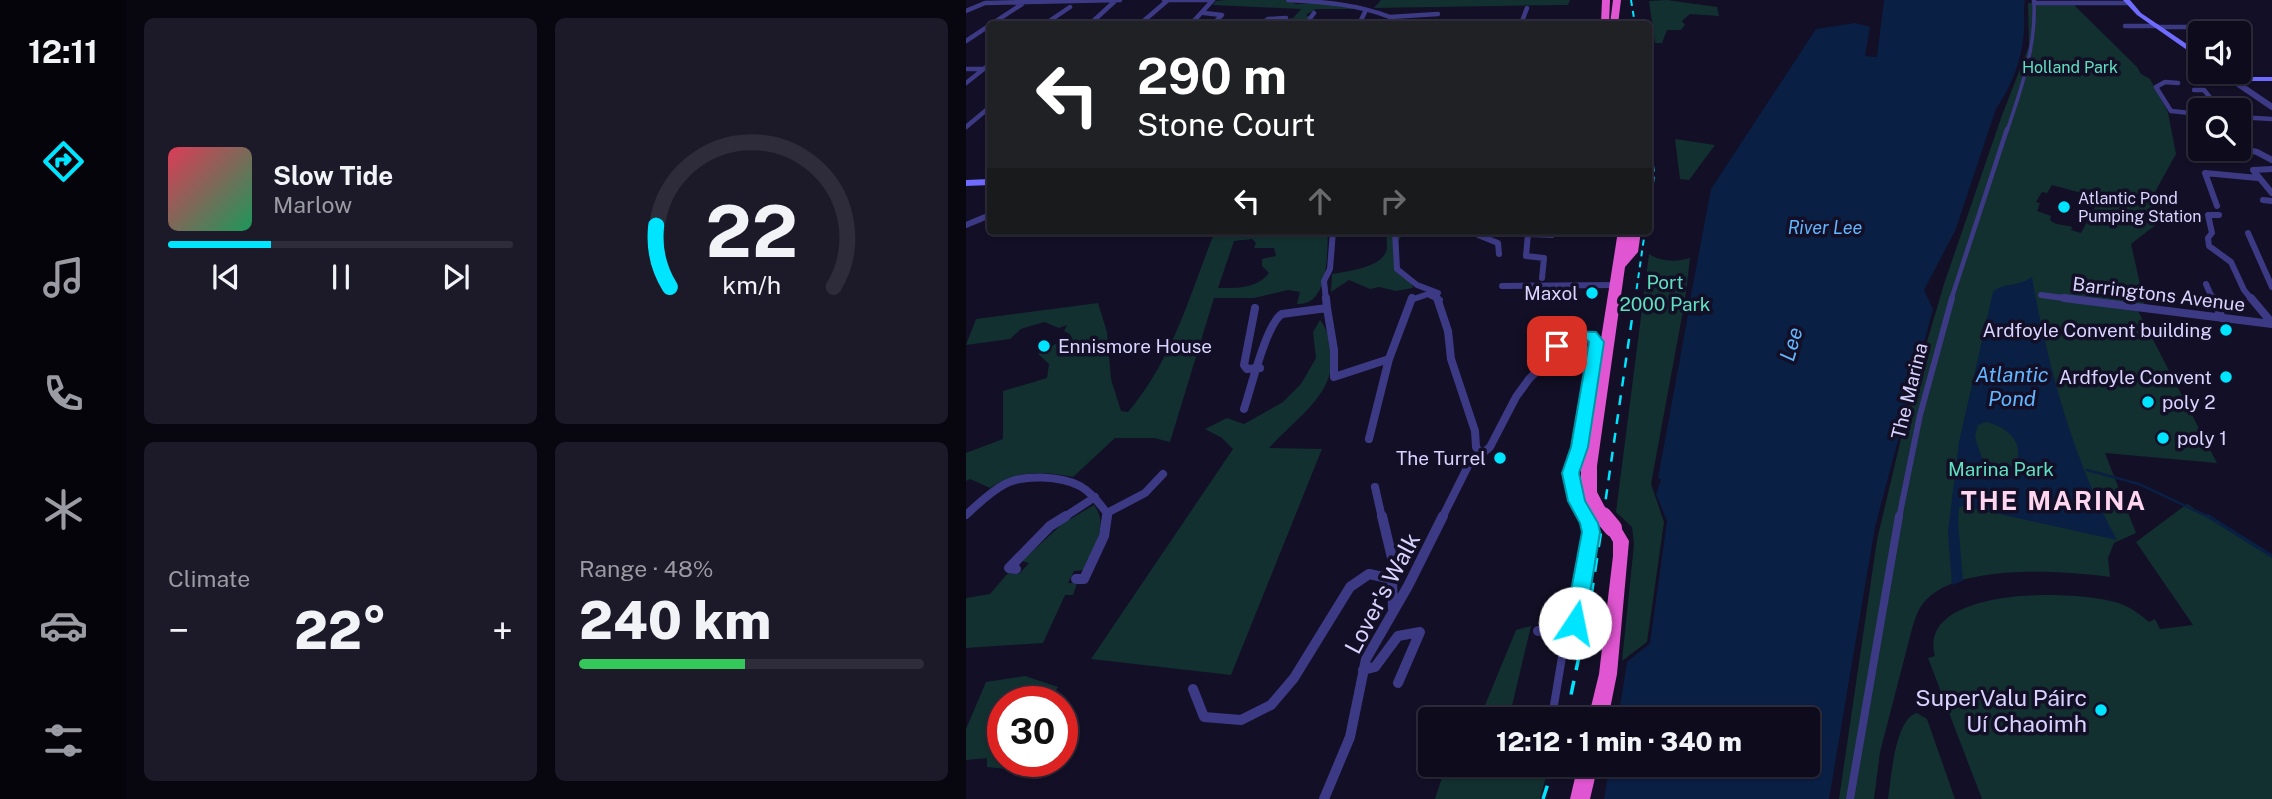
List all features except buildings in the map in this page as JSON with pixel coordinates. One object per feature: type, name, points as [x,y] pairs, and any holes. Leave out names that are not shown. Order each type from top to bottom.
[{"type":"highway","points":[[1605,21],[1606,0]]},
{"type":"highway","points":[[1614,21],[1617,0]]},
{"type":"highway","points":[[1601,707],[1606,684],[1621,556],[1620,541],[1591,499],[1588,475],[1602,342],[1616,285],[1623,235]]},
{"type":"highway","points":[[1619,266],[1632,252],[1634,235]]},
{"type":"highway","points":[[1580,799],[1585,777]]},
{"type":"main road","points":[[2128,2],[2139,14],[2188,48]]},
{"type":"main road","points":[[2251,79],[2272,79]]},
{"type":"main road","points":[[966,183],[987,182]]},
{"type":"street","points":[[966,2],[1118,0]]},
{"type":"street","points":[[1094,21],[1118,0]]},
{"type":"street","points":[[1143,21],[1166,0],[1211,0],[1204,13],[1195,21]]},
{"type":"street","points":[[1288,0],[1338,1],[1390,17],[1438,14]]},
{"type":"street","points":[[2034,1],[2128,2]]},
{"type":"street","name":"The Marina","points":[[1850,799],[1903,495],[1920,415],[1944,321],[2030,60],[2035,22],[2034,1]]},
{"type":"street","points":[[966,11],[983,2]]},
{"type":"street","points":[[996,21],[1025,2]]},
{"type":"street","points":[[1049,21],[1070,7]]},
{"type":"street","points":[[1522,21],[1527,8]]},
{"type":"street","points":[[1204,13],[1222,15],[1216,21]]},
{"type":"street","points":[[1305,14],[1314,14],[1308,21]]},
{"type":"street","points":[[1361,21],[1366,15]]},
{"type":"street","points":[[1415,21],[1418,15]]},
{"type":"street","points":[[1265,21],[1282,18]]},
{"type":"street","points":[[2126,26],[2188,27]]},
{"type":"street","points":[[966,41],[987,27]]},
{"type":"street","points":[[966,83],[987,66]]},
{"type":"street","points":[[966,69],[983,69]]},
{"type":"street","points":[[2178,83],[2165,82],[2156,87],[2171,111],[2188,113]]},
{"type":"street","points":[[2238,84],[2272,107]]},
{"type":"street","points":[[2194,90],[2204,90],[2210,98]]},
{"type":"street","points":[[966,127],[987,110]]},
{"type":"street","points":[[966,116],[981,115]]},
{"type":"street","points":[[2251,118],[2272,119]]},
{"type":"street","points":[[2251,151],[2272,160]]},
{"type":"street","points":[[2272,169],[2253,169],[2272,193]]},
{"type":"street","points":[[2217,206],[2204,174],[2258,178]]},
{"type":"street","points":[[2263,201],[2272,201]]},
{"type":"street","points":[[2219,215],[2207,216],[2212,233],[2208,238],[2209,246],[2231,262],[2245,290],[2272,323]]},
{"type":"street","points":[[966,225],[987,216]]},
{"type":"street","points":[[2248,233],[2272,287]]},
{"type":"street","points":[[1333,235],[1330,269],[1324,281],[1335,350],[1334,377],[1389,359]]},
{"type":"street","points":[[1395,235],[1397,269],[1417,285],[1433,289],[1438,293],[1435,297]]},
{"type":"street","points":[[1478,235],[1498,243],[1499,254]]},
{"type":"street","points":[[1528,235],[1527,256],[1544,258],[1542,278]]},
{"type":"street","points":[[2206,284],[2222,318]]},
{"type":"street","points":[[1502,286],[1616,285]]},
{"type":"street","points":[[1370,439],[1389,359],[1410,301],[1420,295],[1435,297],[1440,299],[1445,314],[1451,359],[1475,431],[1476,447],[1482,455]]},
{"type":"street","name":"Barringtons Avenue","points":[[2041,295],[2272,323]]},
{"type":"street","points":[[1255,308],[1244,365],[1247,369],[1260,368]]},
{"type":"street","points":[[1244,409],[1276,316],[1327,308]]},
{"type":"street","points":[[1537,352],[1557,346],[1562,339],[1569,336],[1591,335],[1602,342],[1579,447],[1570,473],[1577,501],[1591,532],[1577,616],[1573,627],[1566,633],[1555,705]]},
{"type":"street","name":"Lover's Walk","points":[[1324,799],[1350,737],[1363,670],[1371,648],[1392,615],[1468,467],[1490,447],[1516,397],[1540,365],[1564,344],[1575,339],[1602,342]]},
{"type":"street","points":[[1107,513],[1135,500],[1156,485],[1163,474]]},
{"type":"street","points":[[966,515],[995,490],[1012,481],[1030,478],[1078,484],[1095,497],[1107,513],[1104,536],[1084,579],[1076,579]]},
{"type":"street","points":[[1374,487],[1394,566],[1392,615]]},
{"type":"street","points":[[1016,569],[1009,568],[1051,526],[1095,497]]},
{"type":"street","points":[[1193,690],[1204,717],[1222,723],[1238,723],[1256,715],[1292,684],[1336,606],[1355,579],[1369,573],[1382,573],[1392,579]]},
{"type":"street","points":[[1363,670],[1375,667],[1398,634],[1407,630],[1420,632],[1398,683]]},
{"type":"street","points":[[1538,631],[1566,633]]},
{"type":"green space","points":[[1284,0],[1297,4],[1327,3],[1367,9],[1316,9],[1306,15],[1310,17],[1307,21],[1267,21],[1293,18],[1301,9],[1213,5],[1216,1]]},
{"type":"green space","points":[[1381,0],[1570,0],[1568,5],[1374,8]]},
{"type":"green space","points":[[1667,0],[1717,7],[1719,16],[1690,14],[1682,21],[1685,25],[1681,30],[1667,30],[1662,43],[1655,43],[1649,1]]},
{"type":"green space","name":"Marina Park","points":[[2028,3],[2074,5],[2141,74],[2150,79],[2168,112],[2176,154],[2156,190],[2157,224],[2131,244],[2145,306],[2135,305],[2217,463],[2105,453],[2136,533],[2114,543],[2108,558],[2110,577],[2041,572],[1987,575],[1942,588],[1926,600],[1912,629],[1880,752],[1874,799],[1839,799],[1877,540],[1911,396],[1944,284],[2001,118],[2029,46]],"holes":[[[2052,185],[2096,197],[2092,206],[2095,207],[2081,233],[2071,230],[2072,227],[2055,223],[2050,220],[2051,216],[2037,211],[2040,203],[2036,202],[2042,192],[2047,193]]]},
{"type":"green space","points":[[1675,139],[1715,145],[1689,180],[1680,179]]},
{"type":"green space","points":[[1213,235],[1328,235],[1321,288],[1315,297],[1307,302],[1297,304],[1300,292],[1288,290],[1254,298],[1214,298],[1170,442],[1154,438],[1115,438],[1073,477],[1020,475],[990,488],[970,479],[966,481],[966,453],[1003,439],[1003,391],[1047,378],[1049,364],[1038,354],[1071,335],[1064,331],[1067,325],[1059,328],[1044,322],[1021,329],[1010,339],[966,345],[976,319],[1098,303],[1107,332],[1111,379],[1121,411],[1128,412],[1144,392],[1169,348]],"holes":[[[1252,239],[1256,243],[1254,248],[1274,248],[1276,256],[1262,259],[1262,266],[1269,273],[1252,285],[1218,288],[1234,241]]]},
{"type":"green space","points":[[1403,235],[1397,242],[1394,267],[1410,280],[1413,288],[1396,291],[1379,287],[1370,289],[1349,280],[1331,292],[1332,274],[1356,270],[1379,260],[1387,248],[1387,237]]},
{"type":"green space","name":"Port 2000 Park","points":[[1649,254],[1669,260],[1690,258],[1685,300],[1651,484],[1664,522],[1647,642],[1622,661],[1634,544],[1632,527],[1616,512]]},
{"type":"green space","points":[[1320,320],[1329,340],[1332,358],[1330,373],[1315,401],[1269,448],[1322,449],[1231,675],[1091,659],[1233,449],[1222,438],[1205,429],[1227,418],[1244,424],[1283,402],[1301,384],[1316,358],[1313,332]]},
{"type":"green space","name":"SuperValu Páirc Uí Chaoimh","points":[[2187,504],[2272,557],[2272,799],[1982,799],[1928,658],[1935,656],[1936,633],[1950,616],[1975,604],[2040,595],[2101,599],[2121,604],[2149,622],[2155,619],[2160,629],[2193,625],[2136,542]]},
{"type":"green space","points":[[1094,505],[1100,521],[1098,537],[1083,570],[1074,571],[1068,583],[1077,583],[1073,595],[1065,595],[1043,643],[966,648],[966,598],[990,594],[1008,573],[1019,574],[1029,563],[1022,561],[1062,524]]},
{"type":"green space","points":[[1531,626],[1512,707],[1484,707],[1516,630]]},
{"type":"green space","points":[[1025,676],[1055,686],[987,686],[987,758],[966,760],[966,729],[986,682]]},
{"type":"green space","points":[[1917,713],[1927,719],[1955,799],[1888,799],[1899,737],[1910,717]]},
{"type":"green space","points":[[1442,777],[1546,777],[1540,799],[1435,799]]},
{"type":"water","name":"River Lee","points":[[1884,0],[2025,0],[2024,32],[2015,73],[1996,109],[1955,231],[1924,290],[1933,309],[1875,527],[1829,799],[1604,799],[1608,777],[1820,777],[1820,707],[1620,707],[1627,662],[1650,643],[1667,521],[1656,494],[1661,480],[1658,478],[1688,315],[1702,316],[1703,312],[1712,312],[1712,299],[1690,300],[1711,189],[1816,29],[1855,23],[1870,27],[1865,56],[1877,57]]},
{"type":"water","name":"Atlantic Pond","points":[[2032,277],[2064,412],[2088,479],[2117,540],[1962,506],[1959,508],[1958,522],[1963,581],[1952,585],[1948,532],[1959,442],[1993,292]],"holes":[[[1986,422],[2007,432],[2016,443],[2018,457],[2015,466],[1995,466],[1982,458],[1975,437],[1978,425]]]},
{"type":"waterway","points":[[2087,470],[2139,484],[2211,518]]},
{"type":"waterway","points":[[2208,516],[2272,556]]},
{"type":"railway","points":[[1631,0],[1634,21]]},
{"type":"railway","points":[[1652,157],[1652,193]]},
{"type":"railway","points":[[1635,300],[1644,235]]},
{"type":"railway","points":[[1603,518],[1635,298]]},
{"type":"railway","points":[[1568,707],[1590,603],[1603,516]]},
{"type":"railway","points":[[1543,799],[1550,777]]},
{"type":"place","name":"Atlantic Pond Pumping Station","points":[[2064,207]]},
{"type":"place","name":"Maxol","points":[[1592,293]]},
{"type":"place","name":"Ardfoyle Convent building","points":[[2226,330]]},
{"type":"place","name":"Ennismore House","points":[[1044,346]]},
{"type":"place","name":"Ardfoyle Convent","points":[[2226,377]]},
{"type":"place","name":"poly 2","points":[[2148,402]]},
{"type":"place","name":"poly 1","points":[[2163,438]]},
{"type":"place","name":"The Turrel","points":[[1500,458]]},
{"type":"place","name":"SuperValu Páirc Uí Chaoimh","points":[[2101,710]]},
{"type":"district","name":"THE MARINA","points":[[2054,500]]},
{"type":"route","points":[[1557,346],[1562,339],[1569,336],[1591,335],[1597,342],[1579,447],[1570,473],[1579,507],[1591,527],[1575,623]]},
{"type":"park label","name":"Holland Park","points":[[2070,67]]},
{"type":"water label","name":"Lee","points":[[1791,344]]}]
